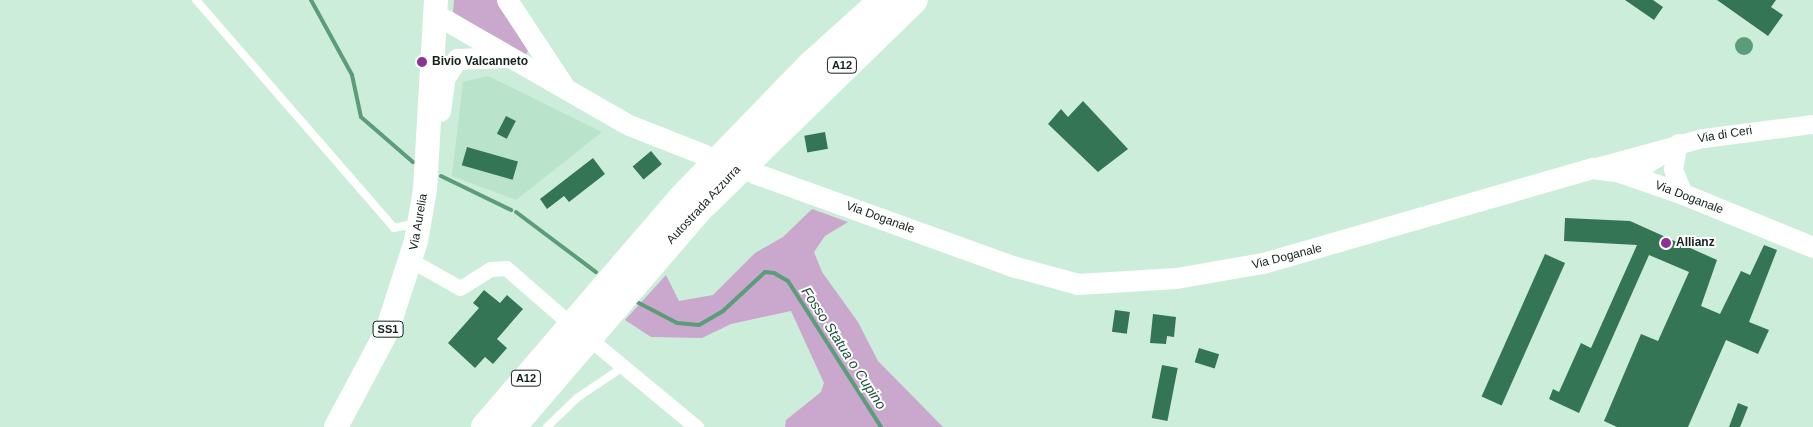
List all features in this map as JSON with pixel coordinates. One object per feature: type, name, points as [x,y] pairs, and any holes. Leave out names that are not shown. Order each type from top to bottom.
[{"type":"highway","name":"Autostrada Azzurra","points":[[746,158],[883,0]]},
{"type":"highway","name":"Autostrada Azzurra","points":[[486,427],[581,327],[645,254],[711,171],[746,158],[914,0]]},
{"type":"highway","name":"Autostrada Azzurra","points":[[512,427],[581,327]]},
{"type":"main road","points":[[507,0],[568,91]]},
{"type":"main road","name":"Via Aurelia","points":[[336,427],[373,362],[412,261],[424,190],[436,7]]},
{"type":"main road","points":[[436,7],[509,57],[711,171]]},
{"type":"main road","points":[[427,152],[439,118],[443,81],[454,61],[469,55],[509,57]]},
{"type":"main road","name":"Via Doganale","points":[[746,158],[1012,266],[1090,285],[1262,264],[1593,168],[1629,175],[1683,194],[1813,247]]},
{"type":"street","name":"Via di Ceri","points":[[1593,168],[1638,153],[1678,144],[1813,124]]},
{"type":"street","points":[[1629,175],[1678,144]]},
{"type":"street","points":[[1678,144],[1674,177],[1683,194]]},
{"type":"street","points":[[1629,175],[1638,153]]},
{"type":"street","points":[[412,261],[460,288],[491,269],[506,268],[581,327],[623,367],[696,427]]},
{"type":"lane","points":[[196,0],[394,228],[420,222]]},
{"type":"lane","points":[[547,427],[577,398],[623,367]]},
{"type":"shaded area","points":[[454,0],[500,0],[528,51],[525,56],[453,12]]},
{"type":"shaded area","points":[[1744,37],[1750,40],[1753,46],[1750,52],[1744,55],[1738,52],[1735,46],[1738,40]]},
{"type":"shaded area","points":[[488,76],[602,132],[516,200],[452,176],[463,82]]},
{"type":"shaded area","points":[[812,209],[848,222],[825,236],[814,252],[822,272],[858,322],[878,361],[943,427],[785,427],[786,420],[821,392],[824,383],[791,311],[731,324],[702,338],[651,337],[625,320],[666,275],[679,301],[713,295],[755,253],[783,237]]},
{"type":"building","points":[[1625,0],[1653,0],[1663,7],[1654,20]]},
{"type":"building","points":[[1717,0],[1776,0],[1771,7],[1783,15],[1768,36]]},
{"type":"building","points":[[1083,101],[1128,149],[1098,172],[1048,124],[1061,109],[1068,117]]},
{"type":"building","points":[[506,116],[516,121],[507,139],[497,134]]},
{"type":"building","points":[[825,132],[828,149],[807,152],[804,136]]},
{"type":"building","points":[[467,147],[518,162],[513,180],[462,165]]},
{"type":"building","points":[[651,151],[662,164],[644,179],[633,166]]},
{"type":"building","points":[[593,158],[605,174],[569,202],[564,196],[547,209],[540,199]]},
{"type":"building","points":[[1565,218],[1630,221],[1717,260],[1701,306],[1720,314],[1741,271],[1750,275],[1764,245],[1777,250],[1749,322],[1769,330],[1758,354],[1726,340],[1688,427],[1617,427],[1604,421],[1641,334],[1658,341],[1689,272],[1649,255],[1579,413],[1549,399],[1553,389],[1559,392],[1581,343],[1591,348],[1637,245],[1564,241]]},
{"type":"building","points":[[1545,254],[1565,263],[1502,405],[1482,397]]},
{"type":"building","points":[[484,290],[500,303],[507,295],[523,309],[497,339],[507,348],[493,364],[485,357],[475,368],[448,343],[479,308],[473,303]]},
{"type":"building","points":[[1115,310],[1130,312],[1127,334],[1112,332]]},
{"type":"building","points":[[1153,314],[1176,317],[1174,337],[1167,336],[1166,344],[1150,343]]},
{"type":"building","points":[[1199,348],[1219,354],[1215,368],[1195,362]]},
{"type":"building","points":[[1162,365],[1178,368],[1167,421],[1152,418]]},
{"type":"building","points":[[1738,403],[1748,407],[1740,427],[1729,427]]},
{"type":"waterway","name":"Fosso Statua o Cupino","points":[[311,0],[352,75],[361,117],[413,162]]},
{"type":"waterway","name":"Fosso Statua o Cupino","points":[[441,176],[511,210]]},
{"type":"waterway","name":"Fosso Statua o Cupino","points":[[516,212],[596,272]]},
{"type":"waterway","name":"Fosso Statua o Cupino","points":[[635,301],[677,323],[699,325],[723,311],[765,272],[774,273],[788,281],[881,427]]},
{"type":"place","name":"Bivio Valcanneto","points":[[422,62]]},
{"type":"place","name":"Allianz","points":[[1666,243]]}]
